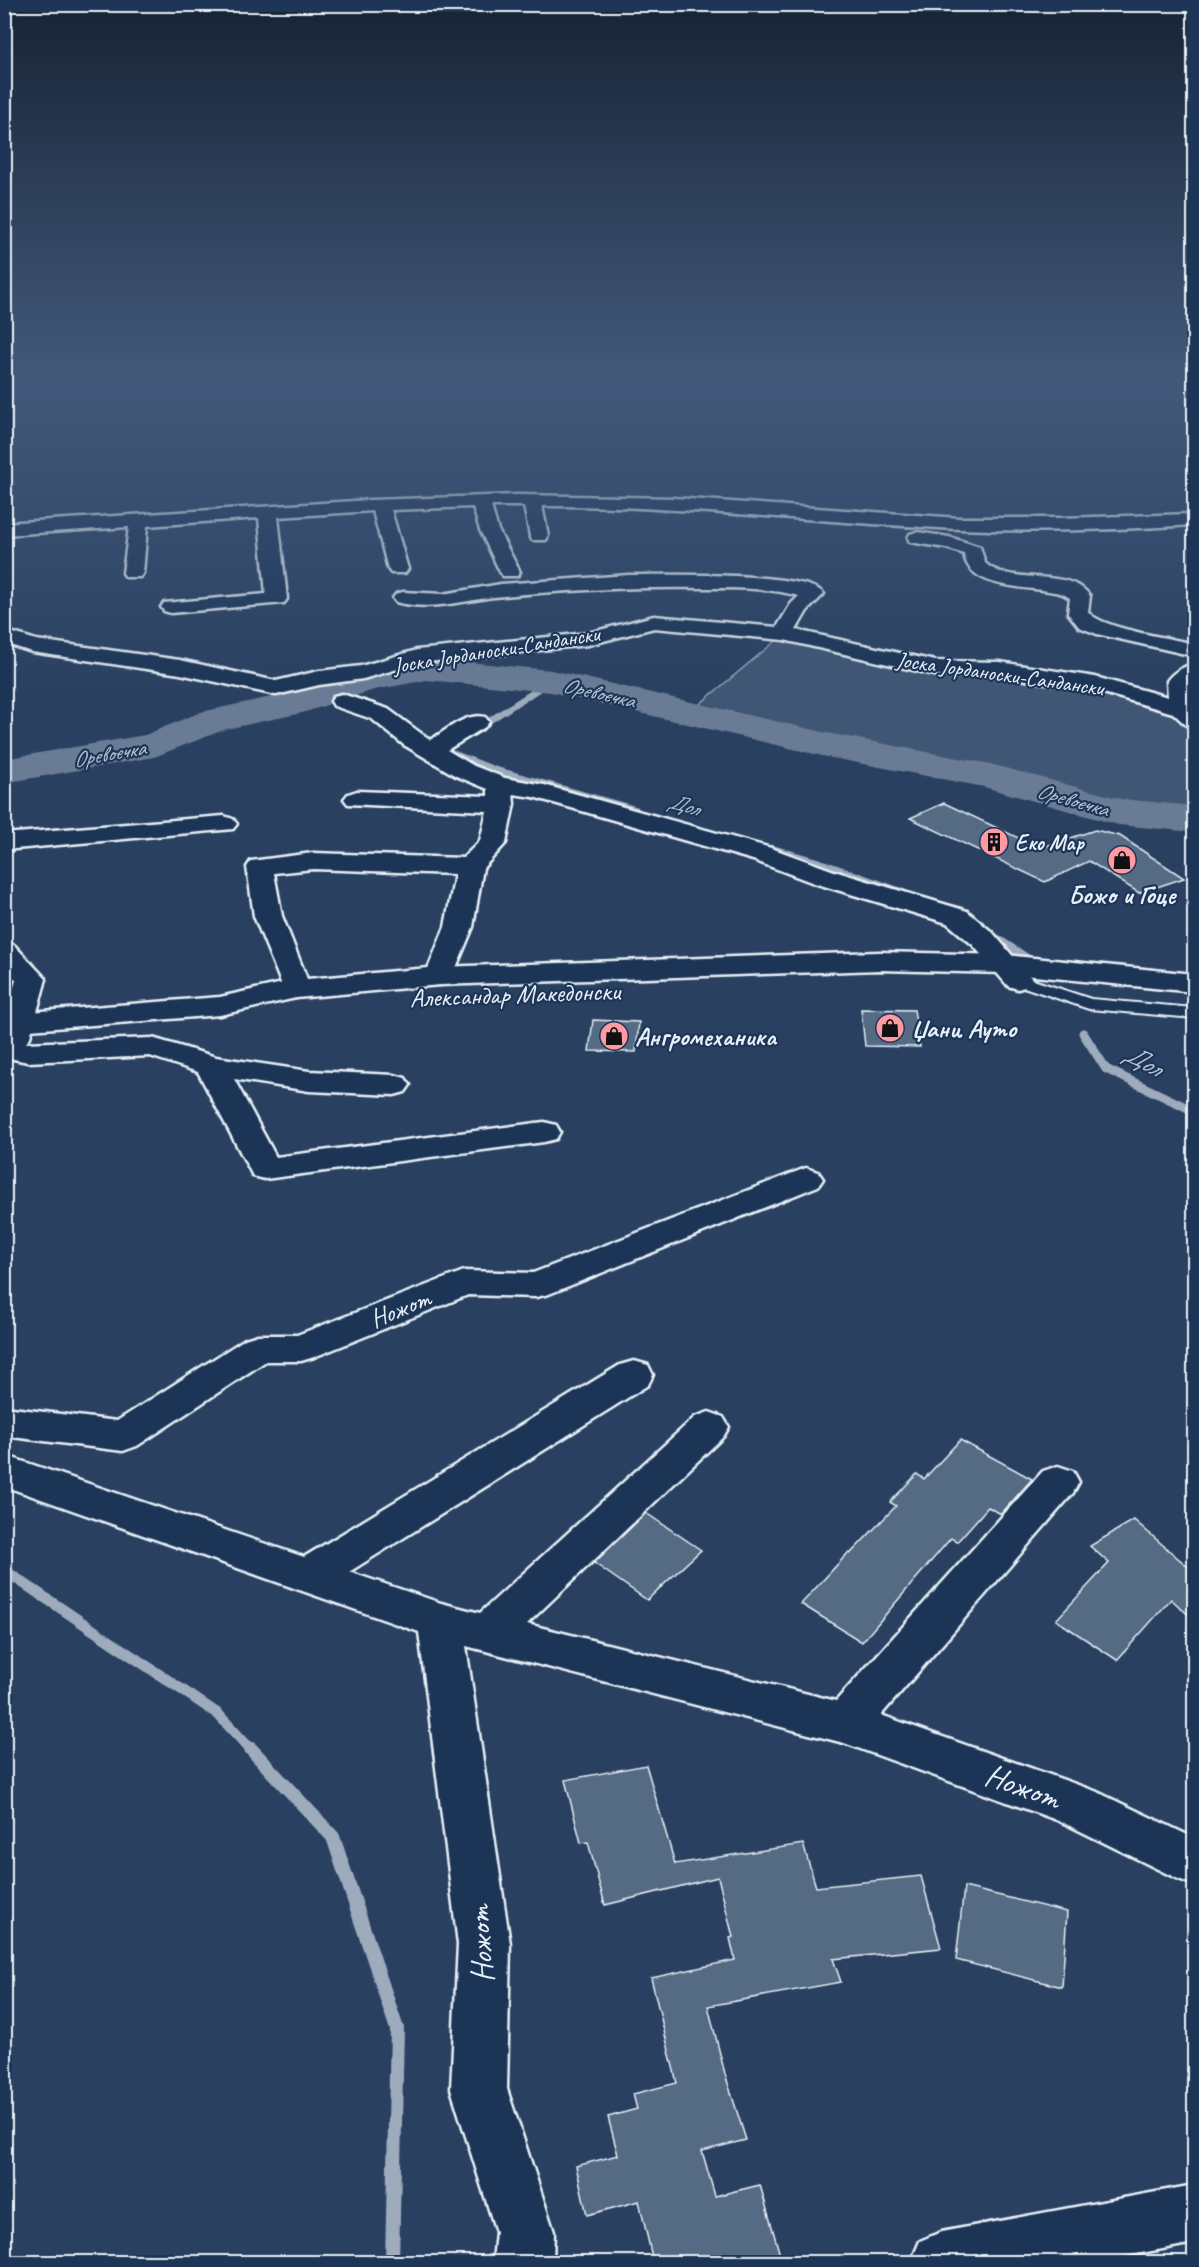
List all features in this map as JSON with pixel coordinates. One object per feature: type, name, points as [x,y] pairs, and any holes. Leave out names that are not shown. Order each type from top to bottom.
[{"type":"street","points":[[530,501],[534,508],[539,536]]},
{"type":"street","points":[[4,529],[137,523],[381,506],[530,501],[622,501],[971,524],[1194,520]]},
{"type":"street","points":[[480,502],[489,530],[510,572]]},
{"type":"street","points":[[381,506],[398,569]]},
{"type":"street","points":[[171,607],[277,599],[268,514]]},
{"type":"street","points":[[856,516],[890,532],[963,547],[972,551],[976,565],[983,572],[997,577],[1073,590],[1080,596],[1078,613],[1086,623],[1104,630],[1194,650]]},
{"type":"street","points":[[133,573],[137,523]]},
{"type":"street","points":[[1070,524],[1184,538]]},
{"type":"street","name":"Јоска Јорданоски-Сандански","points":[[403,598],[443,600],[501,590],[629,581],[735,582],[790,586],[814,594],[798,608],[784,634]]},
{"type":"street","name":"Јоска Јорданоски-Сандански","points":[[4,636],[32,646],[180,667],[276,688],[319,678],[363,672],[417,657],[588,639],[654,622],[784,634],[935,668],[1000,669],[1095,684],[1188,714]]},
{"type":"street","name":"Јоска Јорданоски-Сандански","points":[[4,653],[32,646]]},
{"type":"street","name":"Јоска Јорданоски-Сандански","points":[[1188,714],[1178,681],[1194,670]]},
{"type":"street","points":[[342,701],[380,714],[412,740],[501,795]]},
{"type":"street","points":[[319,708],[357,722],[387,735],[416,752],[465,771]]},
{"type":"street","points":[[431,750],[477,722]]},
{"type":"street","points":[[357,799],[501,795],[535,790],[762,854],[879,894],[957,917],[983,939],[1012,972]]},
{"type":"street","points":[[296,989],[268,916],[260,867],[313,861],[470,866],[493,843],[501,795]]},
{"type":"street","points":[[4,842],[224,824]]},
{"type":"street","name":"Александар Македонски","points":[[440,976],[459,927],[470,866]]},
{"type":"street","points":[[4,951],[31,980],[9,1033],[28,1053],[152,1047],[211,1066],[309,1081],[394,1085]]},
{"type":"street","name":"Александар Македонски","points":[[9,1033],[220,1006],[296,989],[440,976],[879,961],[1162,985],[1194,983]]},
{"type":"street","name":"Александар Македонски","points":[[1162,985],[1194,971]]},
{"type":"street","name":"Александар Македонски","points":[[9,1033],[225,1026],[359,1001],[1012,972]]},
{"type":"street","name":"Александар Македонски","points":[[1162,985],[1194,997]]},
{"type":"street","points":[[211,1066],[265,1169],[544,1132]]},
{"type":"street","name":"Ножот","points":[[4,1420],[123,1436],[258,1348],[301,1348],[464,1283],[536,1285],[806,1179]]},
{"type":"street","points":[[308,1576],[634,1375]]},
{"type":"street","points":[[488,1633],[709,1427]]},
{"type":"street","name":"Ножот","points":[[4,1470],[440,1621],[845,1723],[1078,1806],[1194,1863]]},
{"type":"street","points":[[845,1723],[1058,1482]]},
{"type":"street","name":"Ножот","points":[[440,1621],[484,1944],[479,2089],[525,2232],[523,2262]]},
{"type":"street","points":[[941,2262],[1194,2214]]},
{"type":"lane","points":[[1012,972],[1089,1004],[1194,1013]]},
{"type":"shaded area","points":[[784,634],[935,668],[1000,669],[1181,708],[1194,720],[1194,819],[1119,812],[990,776],[827,745],[689,713]]},
{"type":"building","points":[[944,803],[1040,848],[1095,830],[1120,836],[1184,878],[1139,893],[1089,861],[1045,882],[910,818]]},
{"type":"building","name":"Џани Ауто","points":[[861,1009],[914,1010],[920,1047],[865,1046]]},
{"type":"building","name":"Ангромеханика","points":[[593,1020],[639,1022],[636,1052],[589,1051]]},
{"type":"building","points":[[960,1440],[1032,1479],[1001,1514],[988,1507],[957,1542],[951,1538],[862,1642],[801,1604],[896,1506],[890,1502],[917,1474],[924,1479]]},
{"type":"building","points":[[646,1513],[701,1550],[647,1600],[594,1563]]},
{"type":"building","points":[[1134,1520],[1194,1572],[1194,1620],[1171,1599],[1117,1660],[1056,1620],[1109,1563],[1090,1546]]},
{"type":"building","points":[[646,1765],[675,1864],[803,1844],[816,1887],[921,1876],[941,1948],[833,1959],[841,1982],[708,2006],[725,2074],[746,2140],[702,2151],[715,2196],[760,2185],[782,2262],[669,2262],[668,2257],[653,2261],[639,2201],[587,2215],[576,2166],[618,2155],[608,2117],[637,2109],[633,2094],[677,2083],[651,1978],[735,1960],[730,1938],[733,1937],[718,1877],[605,1905],[588,1842],[581,1843],[565,1780]]},
{"type":"building","points":[[964,1887],[1067,1912],[1062,1987],[956,1960]]},
{"type":"waterway","name":"Оревоечка","points":[[4,771],[154,745],[215,720],[288,705],[367,680],[427,669],[551,681],[827,745],[990,776],[1119,812],[1194,819]]},
{"type":"waterway","name":"Дол","points":[[478,728],[551,681]]},
{"type":"waterway","name":"Дол","points":[[447,752],[493,770],[635,810]]},
{"type":"waterway","name":"Дол","points":[[772,849],[817,862],[901,892]]},
{"type":"waterway","name":"Дол","points":[[989,933],[1027,958]]},
{"type":"waterway","name":"Дол","points":[[1083,1033],[1106,1069],[1194,1111]]},
{"type":"waterway","points":[[4,1570],[218,1714],[252,1751]]},
{"type":"waterway","points":[[251,1749],[333,1837],[397,2029],[392,2262]]},
{"type":"place","name":"Еко Мар","points":[[994,842]]},
{"type":"place","name":"Божо и Гоце","points":[[1122,860]]},
{"type":"place","name":"Џани Ауто","points":[[890,1028]]},
{"type":"place","name":"Ангромеханика","points":[[614,1036]]}]
